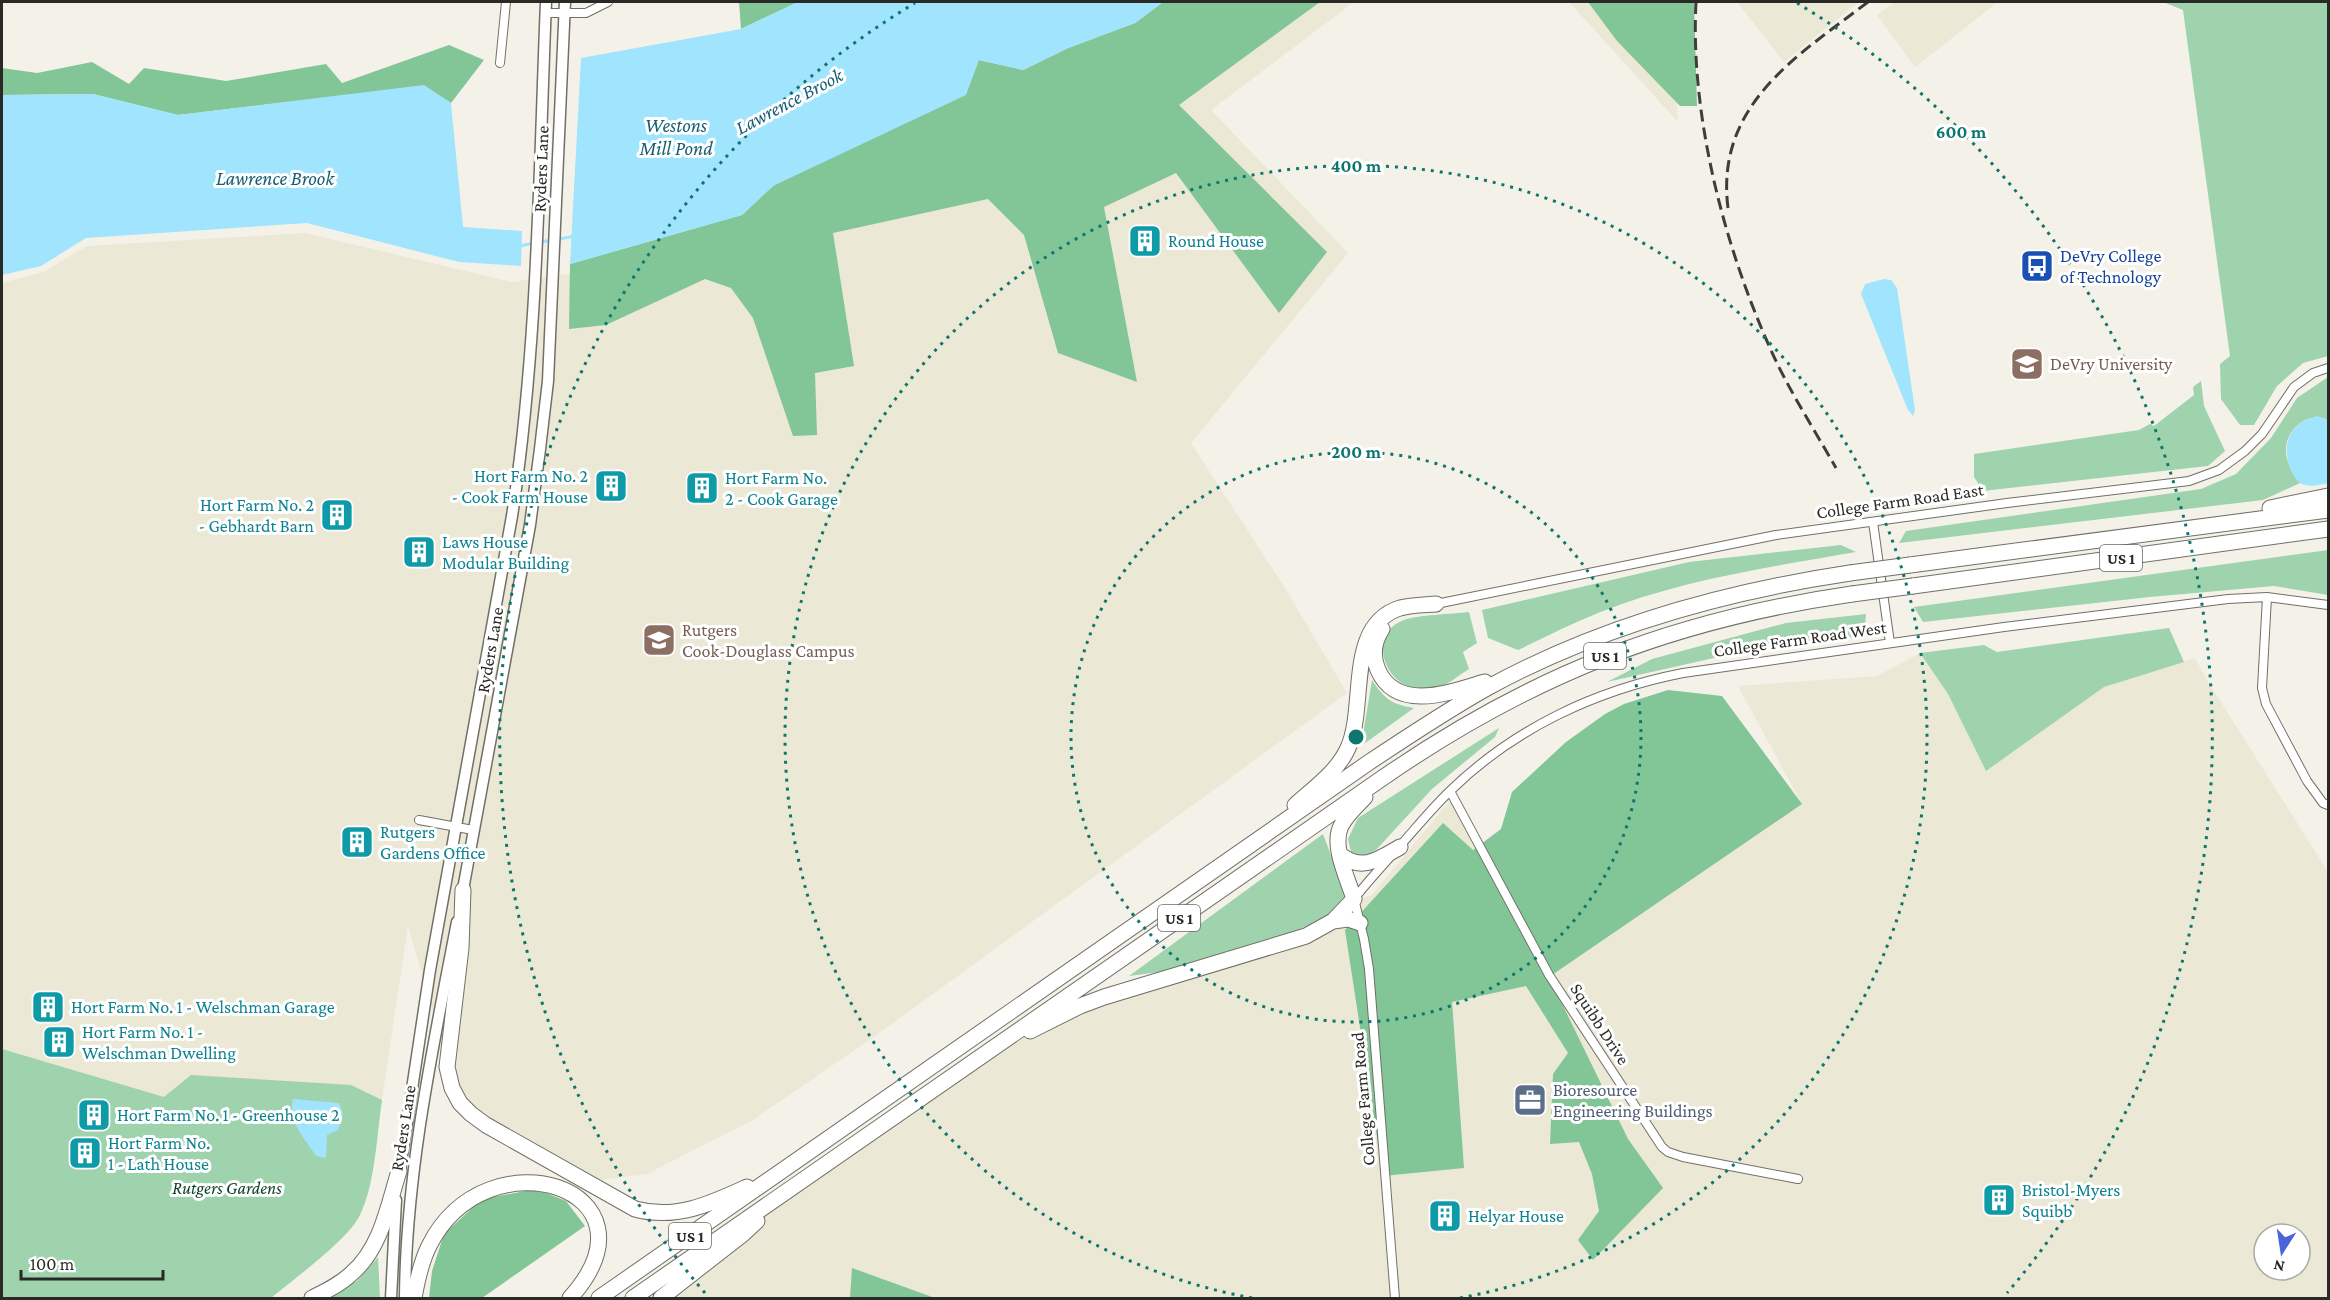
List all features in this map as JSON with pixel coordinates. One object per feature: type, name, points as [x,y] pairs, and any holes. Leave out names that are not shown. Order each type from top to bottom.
[{"type":"highway","points":[[2166,532],[2244,511],[2328,496]]},
{"type":"highway","name":"US 1","points":[[599,1299],[1426,724],[1519,671],[1615,630],[1682,608],[1750,590],[1850,573],[2328,510]]},
{"type":"highway","name":"US 1","points":[[633,1299],[1440,739],[1499,705],[1594,661],[1659,637],[1725,617],[1793,602],[2328,529]]},
{"type":"highway","points":[[1436,604],[1397,616],[1386,624],[1380,633],[1375,646],[1375,659],[1380,673],[1389,685],[1413,695],[1433,696],[1519,671]]},
{"type":"highway","points":[[1254,844],[1334,769],[1345,754],[1356,721],[1364,647],[1368,635],[1376,624],[1386,614],[1400,608],[1436,604]]},
{"type":"highway","points":[[978,1058],[1091,1001],[1230,957],[1294,940],[1316,932],[1333,921],[1354,899],[1338,839],[1341,825],[1381,779]]},
{"type":"highway","points":[[1341,855],[1352,863],[1365,864],[1400,847]]},
{"type":"highway","points":[[463,890],[461,948],[447,1068],[455,1095],[471,1114],[621,1202],[643,1211],[668,1213],[694,1209],[780,1173]]},
{"type":"highway","points":[[1333,921],[1348,919],[1360,923]]},
{"type":"highway","points":[[312,1299],[348,1277],[366,1257],[379,1233],[399,1171]]},
{"type":"highway","points":[[414,1299],[428,1248],[450,1216],[484,1192],[509,1184],[527,1182],[553,1185],[568,1190],[584,1204],[596,1224],[599,1239],[596,1260],[586,1280],[570,1299]]},
{"type":"highway","points":[[661,1299],[743,1234],[792,1187]]},
{"type":"main road","name":"Ryders Lane","points":[[392,1299],[393,1241],[399,1171],[426,993],[516,494],[528,393],[546,7]]},
{"type":"main road","name":"Ryders Lane","points":[[405,1299],[406,1248],[414,1161],[430,1060],[536,485],[548,381],[565,7]]},
{"type":"street","points":[[500,63],[506,2]]},
{"type":"street","points":[[546,7],[565,7],[586,13],[608,2]]},
{"type":"street","name":"College Farm Road East","points":[[1436,604],[1776,535],[2007,503],[2164,485],[2200,478],[2219,470],[2245,452],[2262,434],[2295,387],[2313,373],[2328,368]]},
{"type":"street","points":[[1873,522],[1890,643]]},
{"type":"street","points":[[2267,597],[2262,688],[2266,704],[2307,781],[2328,805]]},
{"type":"street","name":"College Farm Road West","points":[[1354,899],[1450,791],[1474,769],[1522,734],[1571,708],[1621,688],[1683,673],[2193,603],[2267,597],[2328,605]]},
{"type":"street","name":"Squibb Drive","points":[[1450,791],[1549,975],[1662,1147],[1677,1156],[1798,1179]]},
{"type":"street","points":[[418,820],[473,830]]},
{"type":"street","name":"College Farm Road","points":[[1354,899],[1369,969],[1395,1299]]},
{"type":"shaded area","name":"Rutgers Cook-Douglass Campus","points":[[1190,2],[1354,2],[1211,110],[1348,253],[1191,443],[1285,588],[1347,693],[871,1039],[753,1120],[647,1174],[600,1180],[471,1111],[458,1098],[408,926],[368,1193],[358,1219],[341,1239],[271,1298],[2,1298],[2,283],[43,272],[87,246],[305,233],[512,282],[581,272]]},
{"type":"shaded area","points":[[1569,2],[1670,2],[1678,122]]},
{"type":"shaded area","points":[[1737,2],[1859,2],[1784,62]]},
{"type":"shaded area","points":[[1895,2],[1998,2],[1915,67],[1877,15]]},
{"type":"shaded area","points":[[1920,653],[1948,694],[1986,771],[2104,687],[2195,658],[2328,872],[2328,1298],[633,1298],[978,1058],[1068,1011],[1294,940],[1354,899],[1371,896],[1453,797],[1541,961],[1802,804],[1738,686],[1877,676]]},
{"type":"green space","points":[[739,2],[798,2],[741,29]]},
{"type":"green space","points":[[1163,2],[1320,2],[1179,105],[1327,252],[1279,313],[1176,173],[1104,207],[1137,382],[1058,353],[1024,235],[988,199],[833,233],[854,366],[815,373],[817,435],[793,436],[753,318],[731,288],[705,279],[606,325],[569,329],[570,264],[742,215],[773,186],[979,60],[1023,70],[1068,48],[1135,23]]},
{"type":"green space","points":[[1588,2],[1694,2],[1697,106],[1680,106],[1617,41]]},
{"type":"green space","points":[[2163,2],[2328,2],[2328,356],[2303,363],[2277,386],[2254,425],[2240,425],[2221,399],[2220,364],[2230,356],[2183,10]]},
{"type":"green space","points":[[449,45],[484,60],[451,103],[424,86],[178,115],[93,94],[2,95],[2,68],[37,73],[92,62],[129,84],[144,68],[226,81],[326,64],[342,83]]},
{"type":"green space","points":[[2328,377],[2328,420],[2316,418],[2303,421],[2293,430],[2287,442],[2286,453],[2289,464],[2300,483],[2263,500],[1899,543],[1906,531],[2201,489],[2236,474],[2271,438],[2297,398]]},
{"type":"green space","points":[[2201,381],[2204,406],[2225,451],[2208,466],[1983,491],[1974,477],[1974,454],[2139,430],[2150,424],[2154,426],[2194,395],[2193,387]]},
{"type":"green space","points":[[1841,545],[1856,552],[1725,576],[1660,592],[1598,613],[1518,650],[1488,638],[1482,610],[1689,562]]},
{"type":"green space","points":[[2328,550],[2328,595],[2274,586],[1923,622],[1914,607]]},
{"type":"green space","points":[[1469,612],[1477,643],[1463,652],[1469,669],[1437,688],[1420,690],[1405,685],[1394,677],[1386,665],[1383,652],[1385,639],[1391,628],[1410,618]]},
{"type":"green space","points":[[1866,614],[1865,628],[1853,637],[1754,649],[1607,682],[1652,659],[1786,623]]},
{"type":"green space","points":[[2169,628],[2184,662],[2104,687],[1986,771],[1948,694],[1920,653],[1984,645],[1997,652]]},
{"type":"green space","points":[[1372,680],[1390,700],[1414,708],[1361,746]]},
{"type":"green space","points":[[1668,690],[1722,696],[1802,804],[1549,977],[1628,1139],[1663,1188],[1593,1260],[1578,1240],[1599,1211],[1592,1174],[1579,1142],[1550,1144],[1553,1074],[1568,1053],[1526,986],[1452,1002],[1464,1168],[1383,1176],[1345,930],[1443,823],[1473,850],[1501,829],[1512,792],[1566,742],[1605,714],[1624,704]]},
{"type":"green space","points":[[1499,728],[1495,737],[1432,789],[1376,850],[1361,858],[1351,852],[1348,839],[1358,818]]},
{"type":"green space","points":[[1323,834],[1346,895],[1329,916],[1291,933],[1175,970],[1129,976]]},
{"type":"green space","name":"Rutgers Gardens","points":[[2,1049],[164,1097],[191,1075],[351,1085],[382,1100],[372,1176],[359,1217],[332,1248],[271,1298],[2,1298]]},
{"type":"green space","points":[[536,1189],[566,1201],[585,1226],[482,1298],[429,1298],[432,1271],[444,1234],[482,1199]]},
{"type":"green space","points":[[378,1257],[380,1298],[326,1298],[357,1281]]},
{"type":"green space","points":[[852,1268],[935,1298],[850,1298]]},
{"type":"water","name":"Westons Mill Pond","points":[[798,2],[1163,2],[1135,23],[1068,48],[1023,70],[979,60],[966,95],[773,186],[742,215],[570,264],[581,58],[741,29]]},
{"type":"water","points":[[424,85],[451,103],[463,227],[522,231],[521,266],[459,262],[307,223],[86,238],[41,266],[2,275],[2,95],[93,94],[178,115]]},
{"type":"water","points":[[1884,279],[1891,280],[1897,288],[1915,410],[1913,416],[1908,410],[1861,294],[1865,284]]},
{"type":"water","points":[[2317,416],[2328,420],[2328,483],[2314,486],[2303,485],[2298,482],[2292,471],[2288,458],[2288,442],[2290,435],[2301,423]]},
{"type":"water","points":[[293,1099],[339,1103],[343,1114],[338,1130],[327,1135],[326,1158],[316,1156],[298,1129],[293,1115]]},
{"type":"waterway","name":"Lawrence Brook","points":[[541,242],[576,236]]},
{"type":"waterway","name":"Lawrence Brook","points":[[520,246],[534,243]]},
{"type":"railway","points":[[1696,2],[1699,89],[1705,134],[1725,223],[1753,308],[1770,348],[1793,394],[1836,468]]},
{"type":"railway","points":[[1728,208],[1727,172],[1734,140],[1748,112],[1766,87],[1789,64],[1814,42],[1868,2]]},
{"type":"place","name":"Round House","points":[[1145,241]]},
{"type":"place","name":"DeVry College of Technology","points":[[2037,266]]},
{"type":"place","name":"DeVry University","points":[[2027,364]]},
{"type":"place","name":"Hort Farm No. 2 - Cook Farm House","points":[[611,486]]},
{"type":"place","name":"Hort Farm No. 2 - Cook Garage","points":[[702,488]]},
{"type":"place","name":"Hort Farm No. 2 - Gebhardt Barn","points":[[337,515]]},
{"type":"place","name":"Laws House Modular Building","points":[[419,552]]},
{"type":"place","name":"Rutgers Cook-Douglass Campus","points":[[659,640]]},
{"type":"place","name":"Rutgers Gardens Office","points":[[357,842]]},
{"type":"place","name":"Hort Farm No. 1 - Welschman Garage","points":[[48,1007]]},
{"type":"place","name":"Hort Farm No. 1 - Welschman Dwelling","points":[[59,1042]]},
{"type":"place","name":"Bioresource Engineering Buildings","points":[[1530,1100]]},
{"type":"place","name":"Hort Farm No. 1 - Greenhouse 2","points":[[94,1115]]},
{"type":"place","name":"Hort Farm No. 1 - Lath House","points":[[85,1153]]},
{"type":"place","name":"Bristol-Myers Squibb","points":[[1999,1200]]},
{"type":"place","name":"Helyar House","points":[[1445,1216]]}]
